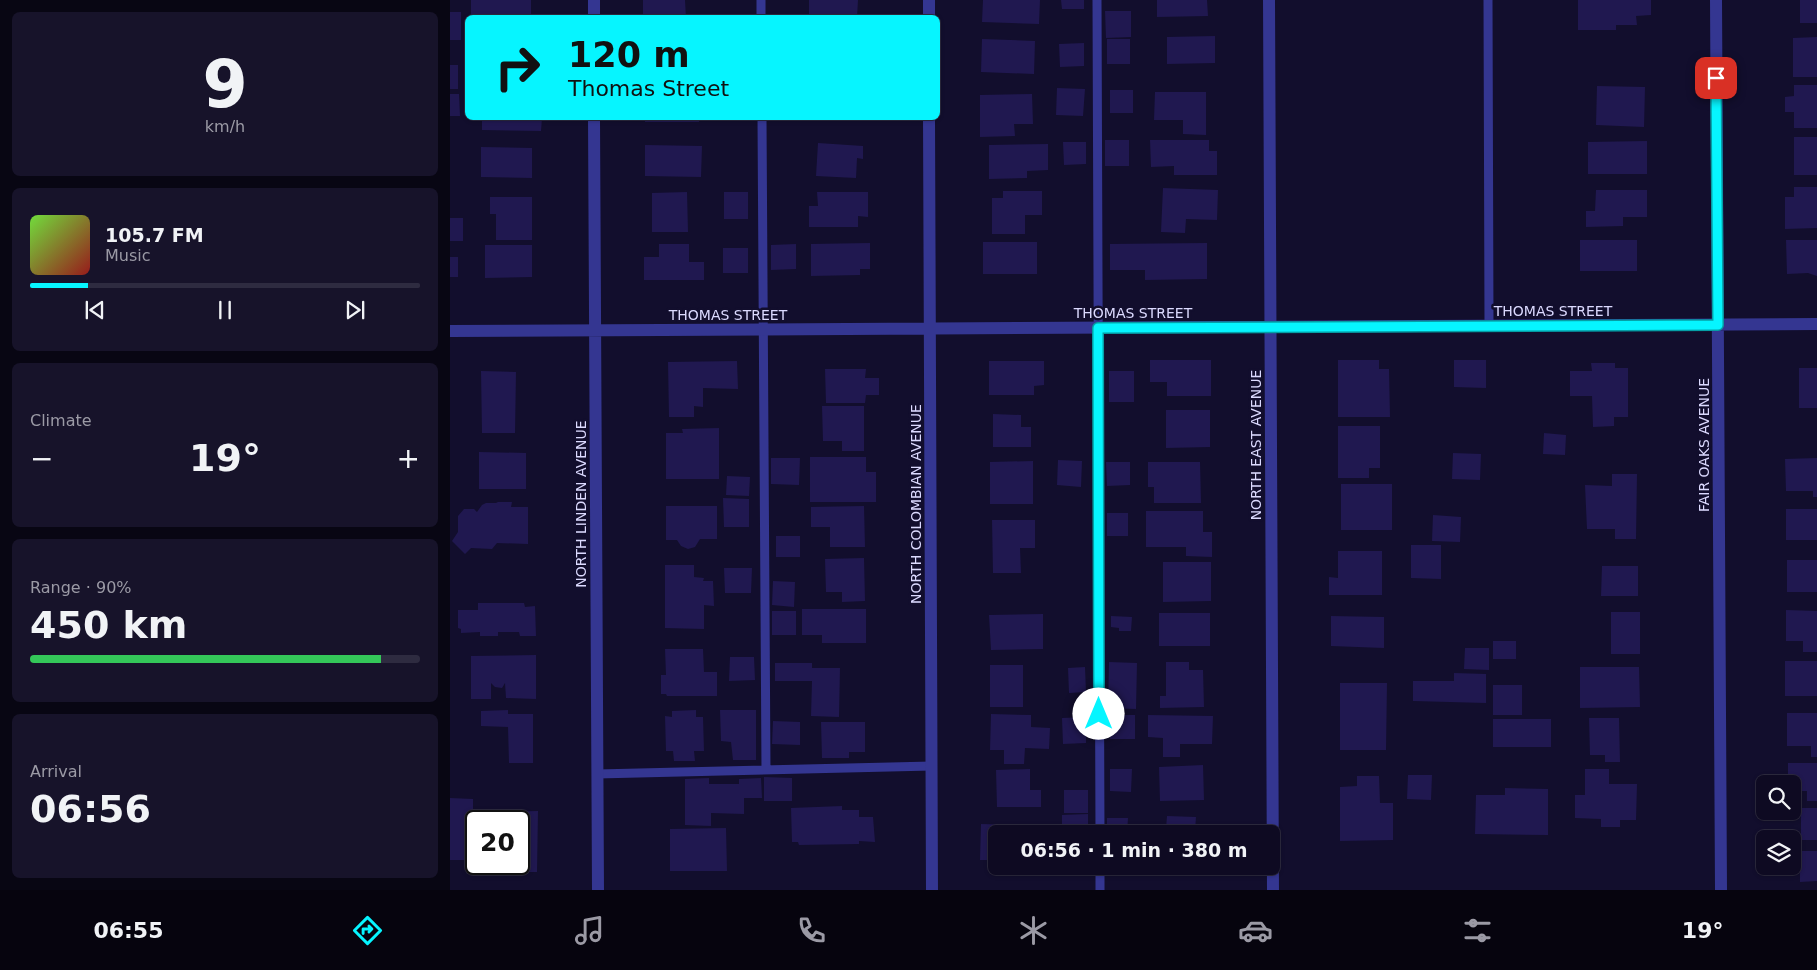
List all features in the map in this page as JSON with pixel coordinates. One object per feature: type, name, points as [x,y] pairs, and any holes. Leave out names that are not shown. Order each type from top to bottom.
[{"type":"street","points":[[594,0],[594,15]]},
{"type":"street","points":[[929,0],[929,15]]},
{"type":"street","name":"NORTH EAST AVENUE","points":[[1268,0],[1273,890]]},
{"type":"street","name":"FAIR OAKS AVENUE","points":[[1716,0],[1721,890]]},
{"type":"street","name":"NORTH LINDEN AVENUE","points":[[594,120],[598,890]]},
{"type":"street","name":"NORTH COLOMBIAN AVENUE","points":[[930,120],[932,890]]},
{"type":"street","name":"THOMAS STREET","points":[[450,331],[1817,324]]},
{"type":"lane","points":[[761,0],[761,15]]},
{"type":"lane","points":[[1097,0],[1100,825]]},
{"type":"lane","points":[[1488,0],[1489,326]]},
{"type":"lane","points":[[762,120],[766,770]]},
{"type":"lane","points":[[597,774],[932,766]]},
{"type":"lane","points":[[1100,875],[1100,890]]},
{"type":"building","points":[[471,0],[531,0],[531,15],[471,15]]},
{"type":"building","points":[[643,0],[685,0],[686,15],[643,15]]},
{"type":"building","points":[[809,0],[858,0],[857,15],[809,15]]},
{"type":"building","points":[[983,0],[1040,0],[1039,24],[982,22]]},
{"type":"building","points":[[1061,0],[1084,0],[1084,9],[1062,9]]},
{"type":"building","points":[[1157,0],[1207,0],[1208,16],[1157,17]]},
{"type":"building","points":[[1578,0],[1651,0],[1651,15],[1636,16],[1637,25],[1616,25],[1616,30],[1578,30]]},
{"type":"building","points":[[1800,0],[1817,0],[1817,23],[1800,23]]},
{"type":"building","points":[[1105,11],[1131,11],[1131,37],[1106,38]]},
{"type":"building","points":[[450,12],[461,12],[461,40],[450,40]]},
{"type":"building","points":[[1215,36],[1215,63],[1167,64],[1167,37]]},
{"type":"building","points":[[1817,37],[1817,77],[1793,77],[1793,38]]},
{"type":"building","points":[[982,39],[1035,41],[1034,74],[981,72]]},
{"type":"building","points":[[1107,39],[1130,39],[1130,64],[1107,64]]},
{"type":"building","points":[[1084,43],[1084,66],[1060,67],[1059,44]]},
{"type":"building","points":[[450,65],[458,65],[458,89],[450,89]]},
{"type":"building","points":[[1794,85],[1817,85],[1817,128],[1794,128],[1794,112],[1785,112],[1785,97],[1794,96]]},
{"type":"building","points":[[1597,86],[1645,87],[1644,127],[1596,125]]},
{"type":"building","points":[[1057,88],[1085,89],[1083,116],[1056,115]]},
{"type":"building","points":[[1110,90],[1133,90],[1133,113],[1110,113]]},
{"type":"building","points":[[1155,92],[1206,92],[1206,135],[1183,134],[1183,120],[1154,120]]},
{"type":"building","points":[[450,94],[459,94],[460,116],[450,116]]},
{"type":"building","points":[[1032,94],[1033,124],[1014,124],[1015,136],[980,137],[980,95]]},
{"type":"building","points":[[482,120],[542,120],[541,131],[482,130]]},
{"type":"building","points":[[645,120],[699,120],[699,122],[645,122]]},
{"type":"building","points":[[1794,137],[1817,137],[1817,175],[1794,175]]},
{"type":"building","points":[[1105,140],[1129,140],[1129,166],[1105,166]]},
{"type":"building","points":[[1150,140],[1209,140],[1209,151],[1217,151],[1217,175],[1174,175],[1174,166],[1151,167]]},
{"type":"building","points":[[1647,141],[1647,174],[1588,174],[1588,142]]},
{"type":"building","points":[[1063,142],[1086,142],[1086,164],[1064,165]]},
{"type":"building","points":[[818,143],[863,146],[863,159],[857,158],[856,178],[816,176]]},
{"type":"building","points":[[1048,144],[1048,170],[1027,171],[1027,178],[989,179],[989,145]]},
{"type":"building","points":[[645,145],[702,146],[701,177],[645,176]]},
{"type":"building","points":[[481,147],[532,148],[532,178],[481,177]]},
{"type":"building","points":[[1794,187],[1817,187],[1817,228],[1785,229],[1785,197],[1794,197]]},
{"type":"building","points":[[1163,188],[1218,190],[1217,220],[1186,219],[1185,233],[1161,232]]},
{"type":"building","points":[[1596,190],[1647,190],[1647,217],[1623,217],[1623,226],[1586,227],[1586,211],[1595,211]]},
{"type":"building","points":[[1003,191],[1042,191],[1042,215],[1025,215],[1025,234],[992,234],[992,198],[1003,198]]},
{"type":"building","points":[[687,192],[688,232],[652,232],[652,193]]},
{"type":"building","points":[[724,192],[748,192],[748,219],[724,219]]},
{"type":"building","points":[[817,192],[868,192],[868,217],[858,216],[858,227],[809,227],[809,206],[818,206]]},
{"type":"building","points":[[490,197],[532,197],[532,240],[496,240],[496,214],[490,214]]},
{"type":"building","points":[[450,218],[463,218],[463,241],[450,241]]},
{"type":"building","points":[[1580,240],[1637,240],[1637,271],[1580,271]]},
{"type":"building","points":[[1786,240],[1817,240],[1817,276],[1808,273],[1787,274]]},
{"type":"building","points":[[983,242],[1037,242],[1037,274],[983,274]]},
{"type":"building","points":[[870,243],[870,269],[860,269],[860,275],[811,276],[811,244]]},
{"type":"building","points":[[1207,243],[1207,279],[1145,280],[1145,270],[1110,270],[1110,244]]},
{"type":"building","points":[[659,244],[689,244],[689,262],[704,262],[704,280],[644,280],[644,257],[659,257]]},
{"type":"building","points":[[796,244],[796,269],[771,270],[771,245]]},
{"type":"building","points":[[485,245],[532,245],[532,277],[485,278]]},
{"type":"building","points":[[723,248],[748,248],[748,273],[723,273]]},
{"type":"building","points":[[450,257],[458,257],[458,277],[450,277]]},
{"type":"building","points":[[1150,360],[1211,360],[1211,396],[1167,396],[1167,382],[1150,382]]},
{"type":"building","points":[[1338,360],[1379,360],[1379,369],[1389,369],[1390,417],[1338,417]]},
{"type":"building","points":[[1454,360],[1486,360],[1486,388],[1454,387]]},
{"type":"building","points":[[737,361],[738,389],[703,388],[703,407],[694,406],[694,417],[669,417],[668,362]]},
{"type":"building","points":[[989,361],[1044,361],[1044,385],[1034,386],[1034,395],[989,395]]},
{"type":"building","points":[[1591,363],[1615,363],[1615,368],[1628,368],[1628,417],[1614,417],[1614,426],[1593,427],[1592,396],[1570,396],[1570,371],[1592,371]]},
{"type":"building","points":[[1799,368],[1817,368],[1817,408],[1799,408]]},
{"type":"building","points":[[825,369],[866,369],[865,378],[879,378],[879,395],[866,395],[865,403],[826,403]]},
{"type":"building","points":[[481,371],[516,372],[515,433],[482,433]]},
{"type":"building","points":[[1109,371],[1134,371],[1134,402],[1109,402]]},
{"type":"building","points":[[822,406],[864,406],[864,451],[842,451],[842,441],[823,441]]},
{"type":"building","points":[[1166,410],[1210,410],[1210,447],[1166,448]]},
{"type":"building","points":[[993,414],[1021,415],[1021,427],[1031,427],[1031,447],[993,447]]},
{"type":"building","points":[[1338,426],[1380,426],[1380,468],[1369,468],[1369,478],[1338,478]]},
{"type":"building","points":[[719,428],[719,479],[666,479],[666,433],[683,433],[682,429]]},
{"type":"building","points":[[1544,433],[1566,435],[1565,455],[1543,454]]},
{"type":"building","points":[[479,452],[526,453],[526,489],[479,489]]},
{"type":"building","points":[[1453,453],[1481,454],[1480,480],[1452,479]]},
{"type":"building","points":[[810,457],[866,457],[866,472],[876,472],[876,502],[810,502]]},
{"type":"building","points":[[771,458],[800,458],[799,485],[771,484]]},
{"type":"building","points":[[1817,458],[1817,497],[1813,497],[1813,491],[1786,491],[1785,459]]},
{"type":"building","points":[[1058,460],[1082,461],[1081,487],[1057,485]]},
{"type":"building","points":[[1033,461],[1033,504],[990,504],[990,462]]},
{"type":"building","points":[[1106,462],[1130,462],[1130,485],[1107,486]]},
{"type":"building","points":[[1148,462],[1200,462],[1201,503],[1154,503],[1154,487],[1148,487]]},
{"type":"building","points":[[1612,474],[1637,474],[1636,539],[1615,539],[1615,529],[1587,529],[1585,485],[1612,486]]},
{"type":"building","points":[[727,476],[750,477],[749,496],[726,495]]},
{"type":"building","points":[[1341,484],[1392,484],[1392,530],[1341,530]]},
{"type":"building","points":[[723,498],[749,499],[749,527],[724,527]]},
{"type":"building","points":[[512,502],[511,507],[528,507],[528,544],[497,543],[492,549],[471,548],[465,554],[452,541],[458,532],[458,516],[464,509],[474,509],[477,512],[486,503]]},
{"type":"building","points":[[666,506],[717,506],[717,539],[700,539],[695,547],[688,549],[681,546],[677,540],[666,540]]},
{"type":"building","points":[[864,506],[865,547],[830,547],[830,527],[811,527],[811,507]]},
{"type":"building","points":[[1786,509],[1817,509],[1817,540],[1786,540]]},
{"type":"building","points":[[1146,511],[1203,511],[1203,532],[1212,532],[1212,557],[1186,556],[1186,547],[1146,547]]},
{"type":"building","points":[[1107,513],[1128,513],[1128,536],[1107,536]]},
{"type":"building","points":[[1433,515],[1461,517],[1460,542],[1432,541]]},
{"type":"building","points":[[992,520],[1035,520],[1035,548],[1020,548],[1021,573],[993,573]]},
{"type":"building","points":[[776,536],[800,536],[800,557],[776,557]]},
{"type":"building","points":[[1411,545],[1441,545],[1441,579],[1411,578]]},
{"type":"building","points":[[1338,551],[1382,551],[1382,595],[1329,595],[1329,577],[1338,578]]},
{"type":"building","points":[[864,558],[865,601],[842,602],[842,592],[826,592],[825,559]]},
{"type":"building","points":[[1787,560],[1817,560],[1817,592],[1787,592]]},
{"type":"building","points":[[1163,562],[1211,562],[1211,601],[1163,602]]},
{"type":"building","points":[[665,565],[694,565],[694,577],[704,578],[703,581],[713,581],[714,606],[704,605],[704,629],[665,628]]},
{"type":"building","points":[[1602,566],[1638,566],[1638,596],[1601,596]]},
{"type":"building","points":[[724,568],[752,568],[751,593],[725,593]]},
{"type":"building","points":[[773,581],[795,582],[794,607],[772,605]]},
{"type":"building","points":[[478,603],[524,603],[525,607],[535,606],[536,636],[520,636],[519,632],[498,632],[498,636],[480,636],[480,632],[461,633],[461,629],[458,628],[458,610],[478,610]]},
{"type":"building","points":[[802,609],[866,609],[866,643],[822,643],[822,635],[802,635]]},
{"type":"building","points":[[1786,610],[1817,611],[1817,652],[1803,652],[1803,641],[1786,641]]},
{"type":"building","points":[[772,611],[796,611],[796,635],[772,635]]},
{"type":"building","points":[[1611,612],[1640,612],[1640,654],[1611,654]]},
{"type":"building","points":[[1159,613],[1210,613],[1210,646],[1159,646]]},
{"type":"building","points":[[1043,614],[1043,649],[991,650],[989,615]]},
{"type":"building","points":[[1111,616],[1132,617],[1131,631],[1119,631],[1119,628],[1111,627]]},
{"type":"building","points":[[1331,616],[1384,617],[1384,648],[1331,646]]},
{"type":"building","points":[[1493,641],[1516,641],[1516,659],[1493,659]]},
{"type":"building","points":[[1465,648],[1489,648],[1489,670],[1464,669]]},
{"type":"building","points":[[665,649],[703,649],[704,672],[717,672],[717,696],[667,696],[666,694],[661,694],[661,675],[666,675]]},
{"type":"building","points":[[536,655],[536,699],[506,698],[505,683],[502,688],[495,687],[491,683],[491,699],[471,699],[471,656]]},
{"type":"building","points":[[730,657],[754,657],[755,680],[729,681]]},
{"type":"building","points":[[1785,661],[1817,661],[1817,696],[1785,696]]},
{"type":"building","points":[[1109,662],[1137,663],[1136,709],[1108,708]]},
{"type":"building","points":[[1166,662],[1189,662],[1189,670],[1203,670],[1204,707],[1160,708],[1160,696],[1166,696]]},
{"type":"building","points":[[775,663],[812,663],[812,668],[840,668],[839,717],[811,716],[812,681],[775,681]]},
{"type":"building","points":[[990,665],[1023,665],[1023,707],[990,707]]},
{"type":"building","points":[[1085,667],[1086,692],[1069,693],[1068,668]]},
{"type":"building","points":[[1580,667],[1639,667],[1640,707],[1580,708]]},
{"type":"building","points":[[1454,673],[1486,674],[1486,703],[1413,701],[1413,681],[1454,681]]},
{"type":"building","points":[[1340,683],[1387,683],[1386,750],[1340,750]]},
{"type":"building","points":[[1493,685],[1522,685],[1522,715],[1493,715]]},
{"type":"building","points":[[508,710],[508,714],[533,714],[533,763],[509,763],[508,727],[481,726],[481,711]]},
{"type":"building","points":[[696,710],[696,717],[703,717],[704,751],[694,751],[695,761],[674,761],[673,751],[666,751],[665,716],[672,717],[672,711]]},
{"type":"building","points":[[720,710],[756,710],[756,760],[733,760],[731,742],[721,741]]},
{"type":"building","points":[[1787,713],[1817,713],[1817,757],[1811,757],[1811,746],[1787,746]]},
{"type":"building","points":[[991,714],[1031,715],[1031,727],[1050,728],[1049,749],[1025,748],[1024,764],[1004,764],[1004,750],[990,750]]},
{"type":"building","points":[[1110,715],[1135,715],[1135,739],[1110,739]]},
{"type":"building","points":[[1148,715],[1213,716],[1212,744],[1180,744],[1180,757],[1163,757],[1163,738],[1148,737]]},
{"type":"building","points":[[1086,717],[1086,743],[1063,744],[1062,718]]},
{"type":"building","points":[[1589,718],[1619,718],[1620,762],[1605,762],[1605,755],[1590,755]]},
{"type":"building","points":[[1493,719],[1551,719],[1551,747],[1493,747]]},
{"type":"building","points":[[773,721],[800,722],[800,745],[772,744]]},
{"type":"building","points":[[821,722],[865,722],[865,752],[849,752],[849,758],[822,758]]},
{"type":"building","points":[[1788,763],[1817,763],[1817,801],[1807,801],[1807,791],[1801,791],[1801,775],[1788,775]]},
{"type":"building","points":[[1203,765],[1204,800],[1160,801],[1159,767]]},
{"type":"building","points":[[1030,769],[1030,790],[1041,790],[1041,807],[997,807],[996,770]]},
{"type":"building","points":[[1110,769],[1132,769],[1131,792],[1110,791]]},
{"type":"building","points":[[1585,769],[1609,769],[1609,784],[1637,784],[1636,820],[1620,820],[1620,827],[1601,827],[1601,819],[1575,818],[1575,795],[1585,795]]},
{"type":"building","points":[[1408,775],[1432,775],[1431,800],[1407,799]]},
{"type":"building","points":[[1357,776],[1379,776],[1380,803],[1393,803],[1393,840],[1340,841],[1340,787],[1357,786]]},
{"type":"building","points":[[764,777],[792,778],[792,801],[764,801]]},
{"type":"building","points":[[709,778],[709,784],[739,784],[739,779],[761,778],[762,798],[744,798],[744,814],[711,813],[711,826],[685,825],[685,779]]},
{"type":"building","points":[[1505,788],[1548,789],[1548,835],[1475,834],[1476,795],[1505,795]]},
{"type":"building","points":[[1064,790],[1088,790],[1088,813],[1064,813]]},
{"type":"building","points":[[450,798],[473,799],[473,810],[465,810],[465,860],[450,860]]},
{"type":"building","points":[[842,806],[842,810],[859,810],[859,817],[873,817],[875,842],[859,841],[859,844],[799,845],[798,842],[792,842],[791,808]]},
{"type":"building","points":[[1801,808],[1817,808],[1817,840],[1801,840]]},
{"type":"building","points":[[530,811],[538,811],[537,872],[530,872]]},
{"type":"building","points":[[1088,814],[1088,825],[1062,825],[1062,815]]},
{"type":"building","points":[[1167,816],[1196,817],[1195,825],[1166,825]]},
{"type":"building","points":[[1107,818],[1128,818],[1128,825],[1107,825]]},
{"type":"building","points":[[981,824],[1020,825],[988,825],[988,860],[980,860]]},
{"type":"building","points":[[726,828],[727,871],[670,871],[670,829]]},
{"type":"building","points":[[1801,851],[1817,851],[1817,881],[1800,882]]},
{"type":"route","points":[[1099,714],[1098,328],[1718,325],[1716,78]]}]
